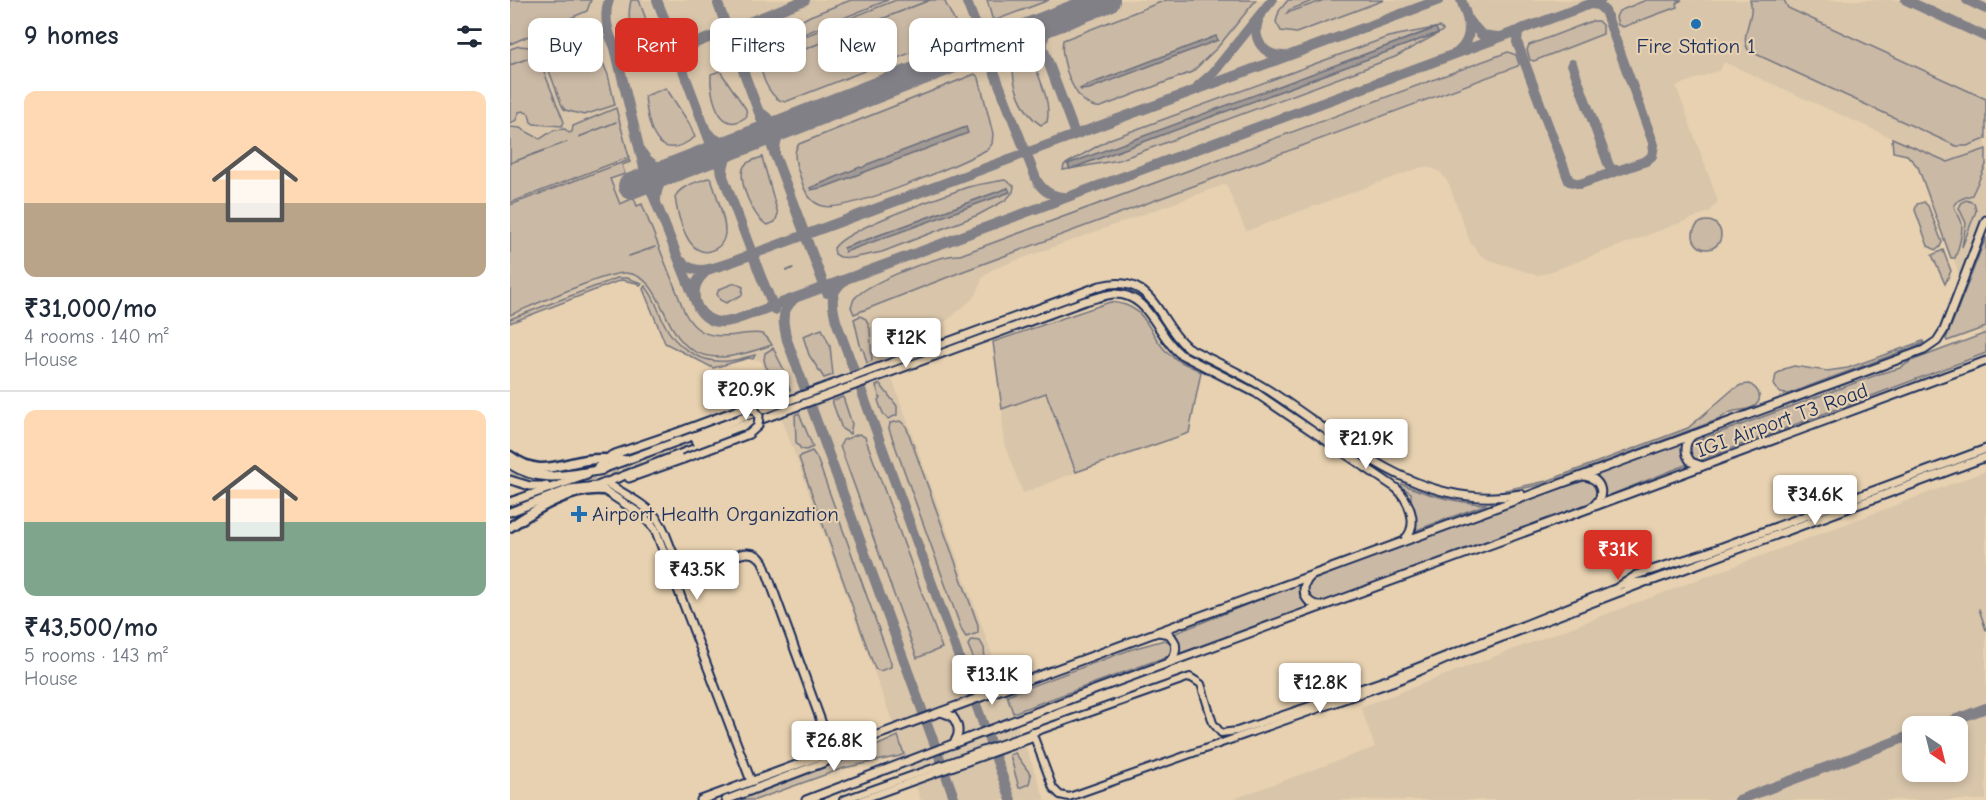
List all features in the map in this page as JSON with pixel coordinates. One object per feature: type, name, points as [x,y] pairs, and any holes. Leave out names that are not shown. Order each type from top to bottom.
[{"type":"highway","points":[[696,441],[747,424]]},
{"type":"highway","points":[[510,456],[529,466],[545,469],[587,460],[624,460]]},
{"type":"highway","points":[[510,464],[522,471],[543,477],[602,470]]},
{"type":"highway","points":[[510,527],[529,514],[572,495],[603,486]]},
{"type":"main road","points":[[701,800],[1924,350],[1932,345],[1944,330],[1986,220]]},
{"type":"main road","points":[[510,502],[982,328],[1100,286],[1116,284],[1125,284],[1151,298],[1178,340],[1187,347],[1260,385],[1405,479],[1427,488],[1459,496],[1493,498],[1543,490]]},
{"type":"main road","points":[[603,486],[696,448],[747,424],[1112,294],[1136,301],[1149,311],[1164,338],[1180,354],[1210,367],[1256,393],[1396,488],[1403,496],[1413,523],[1409,536],[1402,542]]},
{"type":"main road","name":"IGI Airport T3 Road","points":[[1326,605],[1986,361]]},
{"type":"main road","points":[[510,512],[570,489],[603,486],[683,459],[755,431],[760,422],[759,416],[755,410],[746,407],[619,452],[589,472]]},
{"type":"main road","points":[[1696,434],[1688,441],[1686,452],[1688,458],[1696,465],[1708,465]]},
{"type":"main road","points":[[1636,575],[1706,554],[1986,449]]},
{"type":"main road","points":[[1623,584],[1651,581],[1986,456]]},
{"type":"main road","points":[[1578,477],[1594,478],[1600,487],[1598,502],[1590,508]]},
{"type":"main road","points":[[510,480],[531,486],[561,484]]},
{"type":"main road","points":[[603,486],[656,517],[667,534],[677,560],[688,573],[686,579],[680,581],[675,578]]},
{"type":"main road","points":[[603,486],[642,515],[652,524],[658,535],[751,781]]},
{"type":"main road","points":[[685,568],[699,570],[748,552],[758,556],[763,562],[827,735],[833,741],[842,743],[879,735]]},
{"type":"main road","points":[[1314,574],[1305,582],[1304,593],[1314,605],[1326,605]]},
{"type":"main road","points":[[806,800],[1326,605]]},
{"type":"main road","points":[[1153,633],[1169,634],[1176,644],[1176,653],[1165,664]]},
{"type":"main road","points":[[939,712],[952,716],[958,726],[957,738],[950,746]]},
{"type":"main road","points":[[726,800],[833,759],[879,735]]},
{"type":"street","points":[[861,800],[1190,677],[1196,678],[1201,684],[1213,723],[1219,731],[1225,733],[1237,731],[1388,678],[1623,584],[1636,575]]},
{"type":"street","points":[[1032,735],[1053,788],[1060,795],[1069,797],[1402,679],[1452,657],[1651,581]]},
{"type":"street","points":[[843,800],[1032,735]]},
{"type":"shaded area","points":[[510,0],[1986,0],[1986,347],[1912,147],[1724,62],[1720,70],[1676,86],[1718,201],[1709,212],[1544,274],[1536,275],[1487,259],[1478,253],[1470,242],[1449,184],[1441,173],[1432,168],[1422,167],[1246,231],[1226,184],[993,269],[983,277],[976,295],[917,346],[884,357],[1045,800],[921,800],[761,361],[749,358],[713,368],[665,343],[644,289],[637,283],[621,279],[510,323]]},
{"type":"shaded area","points":[[510,0],[591,0],[587,11],[571,18],[528,18],[528,36],[510,44]]},
{"type":"shaded area","points":[[631,0],[639,0],[646,18],[629,18]]},
{"type":"shaded area","points":[[851,0],[888,0],[844,18],[818,18],[818,28],[806,33],[806,18]]},
{"type":"shaded area","points":[[896,0],[944,0],[953,18],[909,18],[909,54],[897,58],[897,18],[850,18]]},
{"type":"shaded area","points":[[987,0],[1049,0],[1001,18],[992,18]]},
{"type":"shaded area","points":[[1166,0],[1256,0],[1218,47],[1192,72],[1101,107],[1092,106],[1084,101],[1077,93],[1067,71],[1062,49],[1063,40]]},
{"type":"shaded area","points":[[1288,0],[1315,0],[1289,10],[1287,13],[1324,0],[1384,0],[1296,33],[1281,31],[1276,22],[1279,11]]},
{"type":"shaded area","points":[[1646,0],[1682,0],[1676,3],[1677,7],[1623,27],[1618,25],[1616,17],[1619,11]]},
{"type":"shaded area","points":[[1750,0],[1784,0],[1788,8],[1986,99],[1986,139],[1967,146],[1956,146],[1749,51],[1745,39],[1751,13]]},
{"type":"shaded area","points":[[1592,21],[1598,21],[1603,26],[1603,34],[1534,61],[1530,60],[1527,50],[1529,45]]},
{"type":"shaded area","points":[[1439,27],[1443,30],[1395,57],[1119,160],[1071,169],[1437,33],[1435,28],[1068,165],[1070,169],[1063,170],[1064,165],[1110,139],[1388,37]]},
{"type":"shaded area","points":[[1436,28],[1438,33],[1070,169],[1068,164]]},
{"type":"shaded area","points":[[818,31],[818,72],[862,72],[785,102],[772,94],[762,72],[806,72],[806,36]]},
{"type":"shaded area","points":[[1216,36],[1218,40],[1089,89],[1080,89],[1088,85]]},
{"type":"shaded area","points":[[519,46],[528,47],[528,72],[544,72],[564,122],[562,126],[534,124],[529,114],[523,111],[519,112],[516,120],[510,124],[510,49]]},
{"type":"shaded area","points":[[1508,52],[1516,55],[1518,66],[961,272],[854,314],[851,307],[854,299],[861,292],[904,271],[937,259],[960,255]]},
{"type":"shaded area","points":[[603,63],[615,105],[584,115],[565,110],[550,72],[603,72]]},
{"type":"shaded area","points":[[721,72],[746,109],[747,116],[738,122],[730,122],[723,118],[714,102],[711,74]]},
{"type":"shaded area","points":[[1013,72],[1037,72],[1048,106],[1047,122],[1041,125],[1023,106]]},
{"type":"shaded area","points":[[975,74],[979,78],[993,134],[992,144],[988,149],[931,175],[855,202],[823,206],[808,196],[796,160],[795,151],[799,144]]},
{"type":"shaded area","points":[[666,88],[689,123],[695,137],[682,145],[672,147],[663,145],[652,131],[645,96]]},
{"type":"shaded area","points":[[616,108],[629,157],[510,203],[510,127],[520,128],[540,139],[554,130],[565,129],[569,133],[572,132],[573,126]]},
{"type":"shaded area","points":[[966,127],[968,133],[825,187],[811,190],[810,188],[860,167]]},
{"type":"shaded area","points":[[1892,138],[1948,162],[1986,149],[1986,165],[1972,195],[1954,205],[1962,225],[1955,258],[1951,258],[1918,167],[1907,155],[1893,152]]},
{"type":"shaded area","points":[[762,157],[778,214],[775,222],[768,225],[757,216],[742,179],[745,165]]},
{"type":"shaded area","points":[[629,160],[630,162],[622,165],[625,174],[610,179],[620,204],[634,198],[637,206],[642,204],[690,321],[702,332],[717,336],[762,334],[772,345],[723,357],[702,354],[686,346],[675,333],[652,288],[641,278],[626,273],[586,283],[510,315],[510,205]]},
{"type":"shaded area","points":[[708,178],[711,179],[720,206],[725,234],[719,246],[706,252],[698,249],[686,235],[678,214],[675,197],[685,187]]},
{"type":"shaded area","points":[[1005,180],[1014,186],[1013,192],[1006,200],[978,215],[882,252],[852,258],[835,254],[834,248],[842,240],[876,222],[968,187]],"holes":[[[1008,188],[1009,192],[845,251],[844,248]]]},
{"type":"shaded area","points":[[1008,188],[1010,192],[845,252],[844,248]]},
{"type":"shaded area","points":[[1966,200],[1974,203],[1976,211],[1962,247],[1966,223],[1959,208]]},
{"type":"shaded area","points":[[1924,202],[1928,206],[1942,242],[1936,250],[1928,246],[1915,210],[1917,204]]},
{"type":"shaded area","points":[[1707,221],[1717,225],[1721,235],[1717,245],[1707,249],[1697,245],[1693,235],[1697,225]]},
{"type":"shaded area","points":[[1986,237],[1986,327],[1947,341],[1946,339]]},
{"type":"shaded area","points":[[1943,250],[1951,271],[1945,284],[1932,255]]},
{"type":"shaded area","points":[[617,278],[627,278],[642,283],[640,285],[621,280],[510,323],[510,319]]},
{"type":"shaded area","points":[[735,283],[743,287],[742,295],[726,303],[720,300],[717,294],[719,289]]},
{"type":"shaded area","points":[[645,286],[654,299],[669,332],[690,352],[708,360],[731,361],[755,355],[753,359],[749,358],[713,368],[665,343],[643,289]]},
{"type":"shaded area","points":[[1110,302],[1122,304],[1138,312],[1168,353],[1201,372],[1189,433],[1076,472],[1046,393],[1002,409],[993,342]]},
{"type":"shaded area","points":[[860,316],[866,319],[870,329],[872,361],[867,363],[854,319]]},
{"type":"shaded area","points":[[822,329],[830,346],[833,375],[824,378],[809,355],[803,336]]},
{"type":"shaded area","points":[[1986,333],[1986,353],[1698,461],[1691,459],[1688,449],[1694,442],[1900,368],[1911,361]]},
{"type":"shaded area","points":[[1923,341],[1924,343],[1788,394],[1780,393],[1774,385],[1776,374],[1794,366],[1827,371],[1848,368]]},
{"type":"shaded area","points":[[773,348],[788,378],[786,379],[790,390],[786,392],[766,367],[765,353]]},
{"type":"shaded area","points":[[880,384],[897,406],[897,415],[888,419],[878,400],[880,398],[876,386]]},
{"type":"shaded area","points":[[1749,384],[1759,394],[1759,401],[1749,409],[1729,413],[1720,419],[1548,483],[1506,492],[1505,490],[1547,481],[1688,428],[1732,390]]},
{"type":"shaded area","points":[[1046,392],[1076,472],[1023,493],[1004,444],[1002,409]]},
{"type":"shaded area","points":[[843,397],[852,424],[850,434],[842,429],[832,401]]},
{"type":"shaded area","points":[[799,413],[813,447],[806,450],[801,449],[796,442],[795,415]]},
{"type":"shaded area","points":[[900,421],[906,426],[978,625],[978,633],[966,637],[962,631],[889,429],[890,423]]},
{"type":"shaded area","points":[[859,434],[865,437],[942,648],[917,658],[840,446],[843,440]]},
{"type":"shaded area","points":[[1685,441],[1682,451],[1688,464],[1603,498],[1604,485],[1595,475]]},
{"type":"shaded area","points":[[812,451],[817,458],[891,663],[891,667],[880,671],[875,669],[799,458]]},
{"type":"shaded area","points":[[1986,471],[1986,800],[1231,800],[1375,747],[1361,707]]},
{"type":"shaded area","points":[[1587,480],[1594,484],[1597,490],[1589,504],[1322,603],[1317,603],[1307,595],[1307,587],[1312,581],[1358,562],[1528,499]]},
{"type":"shaded area","points":[[1402,484],[1443,498],[1487,504],[1414,531],[1409,502],[1411,493],[1401,487]]},
{"type":"shaded area","points":[[1300,583],[1300,596],[1310,609],[1179,654],[1179,645],[1171,635]]},
{"type":"shaded area","points":[[971,640],[980,641],[984,648],[986,672],[980,674],[968,645]]},
{"type":"shaded area","points":[[1164,640],[1172,645],[1171,655],[1013,713],[1007,695],[1132,649]]},
{"type":"shaded area","points":[[898,736],[904,754],[900,756],[844,768],[755,800],[738,800],[847,759]]},
{"type":"shaded area","points":[[1015,753],[1031,775],[1029,784],[1019,788],[1010,755]]},
{"type":"waterway","points":[[806,49],[930,0]]},
{"type":"waterway","points":[[510,65],[528,58]]},
{"type":"waterway","points":[[579,137],[616,122]]},
{"type":"waterway","points":[[510,163],[567,142]]},
{"type":"waterway","points":[[629,256],[655,247]]},
{"type":"waterway","points":[[786,271],[793,268]]},
{"type":"waterway","points":[[1979,609],[1986,630]]},
{"type":"taxiway","points":[[609,0],[607,25],[613,43],[624,56],[638,62],[650,61],[805,0]]},
{"type":"taxiway","points":[[657,0],[664,18]]},
{"type":"taxiway","points":[[966,0],[1037,181],[1049,193],[1064,197]]},
{"type":"taxiway","points":[[1198,86],[1213,73],[1272,0]]},
{"type":"taxiway","points":[[681,261],[686,266],[698,270],[723,265],[1439,0]]},
{"type":"taxiway","points":[[1458,52],[1464,46],[1469,34],[1468,21],[1461,0]]},
{"type":"taxiway","points":[[614,44],[647,180],[698,308],[710,320],[724,322],[739,319],[1601,0]]},
{"type":"taxiway","points":[[1906,0],[1986,37]]},
{"type":"taxiway","points":[[1967,0],[1986,9]]},
{"type":"taxiway","points":[[718,4],[827,293]]},
{"type":"taxiway","points":[[1524,28],[1518,33],[1517,42],[1569,181],[1580,184],[1646,161],[1652,156],[1654,145],[1605,11],[1598,5],[1591,4]]},
{"type":"taxiway","points":[[1061,18],[1047,30],[1043,48],[1075,134]]},
{"type":"taxiway","points":[[1258,21],[1257,34],[1261,46],[1271,53],[1284,56]]},
{"type":"taxiway","points":[[1469,21],[1482,35],[1498,37]]},
{"type":"taxiway","points":[[1572,64],[1609,166],[1613,170],[1618,170]]},
{"type":"taxiway","points":[[684,72],[775,310]]},
{"type":"taxiway","points":[[760,112],[773,122],[792,123]]},
{"type":"taxiway","points":[[775,154],[779,136],[793,123]]},
{"type":"taxiway","points":[[706,131],[722,142],[740,143]]},
{"type":"taxiway","points":[[723,174],[728,156],[741,143]]},
{"type":"taxiway","points":[[642,153],[649,162],[658,166],[678,168]]},
{"type":"taxiway","points":[[656,201],[660,182],[674,169]]},
{"type":"taxiway","points":[[695,298],[698,281],[710,269]]},
{"type":"taxiway","points":[[844,281],[834,294],[836,321],[1011,800]]},
{"type":"taxiway","points":[[793,300],[784,314],[787,340],[955,800]]},
{"type":"taxiway","points":[[1965,716],[1986,708]]},
{"type":"taxiway","points":[[1739,800],[1902,739]]},
{"type":"runway","points":[[631,186],[1107,0]]},
{"type":"tunnel","points":[[540,484],[573,483],[593,479],[696,441]]},
{"type":"tunnel","points":[[510,475],[528,483]]},
{"type":"place","name":"Fire Station 1","points":[[1696,24]]},
{"type":"place","name":"Airport Health Organization","points":[[579,514]]}]
